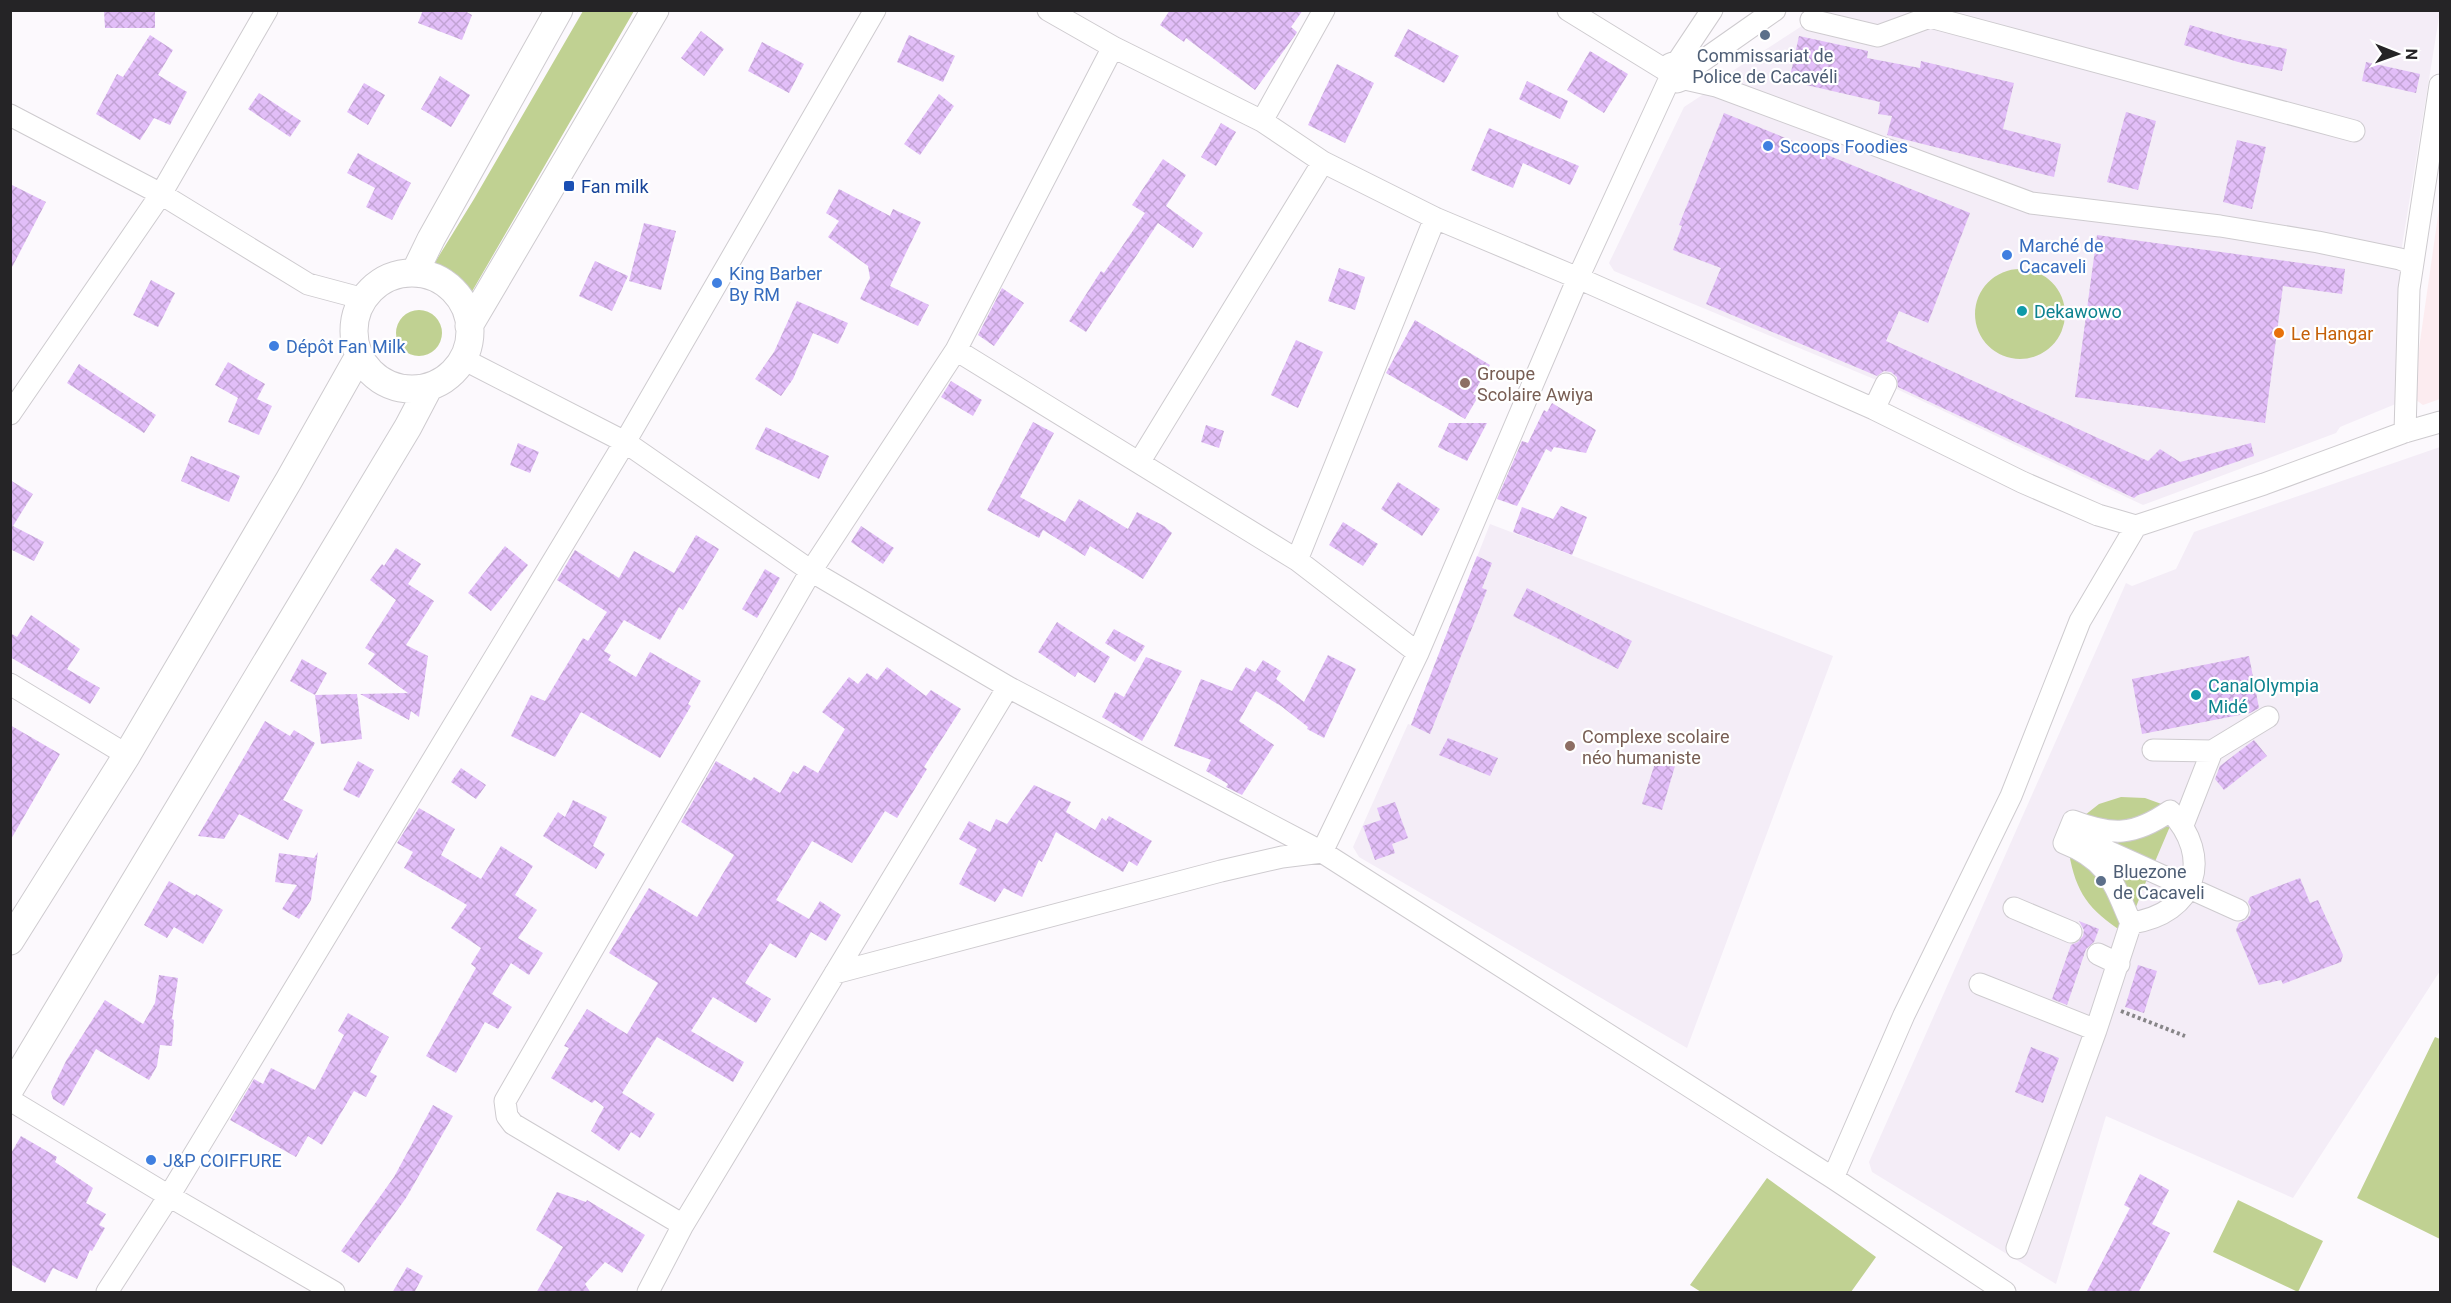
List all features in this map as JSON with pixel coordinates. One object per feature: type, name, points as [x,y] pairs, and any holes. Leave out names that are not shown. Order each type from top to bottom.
[{"type":"main road","points":[[415,272],[436,229],[559,10]]},
{"type":"main road","points":[[470,326],[655,10]]},
{"type":"main road","points":[[415,272],[440,281],[451,289],[467,312],[470,326],[463,359],[449,376],[429,387],[406,390],[394,387],[374,375],[359,356],[355,345],[355,321],[364,299],[373,288],[400,273],[415,272]]},
{"type":"main road","points":[[10,941],[127,755],[289,480],[359,356]]},
{"type":"main road","points":[[10,1089],[408,428],[429,387]]},
{"type":"street","points":[[10,414],[161,194],[267,10]]},
{"type":"street","points":[[107,1293],[169,1196],[625,442],[875,10]]},
{"type":"street","points":[[1048,10],[1113,47],[1262,121],[1323,162],[1435,218],[1578,278],[1874,409],[2022,482],[2098,515],[2136,526],[2264,484],[2405,432],[2440,422]]},
{"type":"street","points":[[1262,121],[1324,10]]},
{"type":"street","points":[[1568,10],[1678,72],[2031,203],[2242,229],[2318,242],[2412,264]]},
{"type":"street","points":[[1322,852],[1418,653],[1578,278],[1678,72],[1712,10]]},
{"type":"street","points":[[1678,72],[1775,10]]},
{"type":"street","points":[[1811,20],[1878,36],[1930,17],[2354,131]]},
{"type":"street","points":[[683,1226],[513,1124],[507,1116],[505,1101],[811,571],[956,350],[1113,47]]},
{"type":"street","points":[[2405,432],[2409,289],[2440,85]]},
{"type":"street","points":[[10,115],[161,194],[308,284],[364,299]]},
{"type":"street","points":[[1140,462],[1323,162]]},
{"type":"street","points":[[1297,560],[1435,218]]},
{"type":"street","points":[[956,350],[1297,560],[1418,653]]},
{"type":"street","points":[[463,359],[625,442],[811,571],[1008,687],[1322,852],[1833,1178],[2005,1293]]},
{"type":"street","points":[[1874,409],[1886,384]]},
{"type":"street","points":[[1833,1178],[1904,1015],[2011,796],[2080,621],[2136,526]]},
{"type":"street","points":[[10,684],[127,755]]},
{"type":"street","points":[[648,1293],[683,1226],[1008,687]]},
{"type":"street","points":[[2153,750],[2212,751],[2268,717]]},
{"type":"street","points":[[2183,825],[2212,751]]},
{"type":"street","points":[[2017,1248],[2096,1030],[2131,923],[2108,874],[2098,862],[2079,849],[2064,843],[2073,821],[2110,832],[2126,832],[2156,820],[2170,810],[2183,825],[2192,842],[2194,862],[2189,887],[2168,912],[2150,920],[2131,923]]},
{"type":"street","points":[[2068,833],[2238,910]]},
{"type":"street","points":[[835,974],[1221,871],[1282,857],[1322,852]]},
{"type":"street","points":[[2014,908],[2071,932]]},
{"type":"street","points":[[2098,954],[2119,964]]},
{"type":"street","points":[[1980,984],[2096,1030]]},
{"type":"street","points":[[10,1100],[334,1293]]},
{"type":"path","points":[[2105,1004],[2185,1036]]},
{"type":"shaded area","name":"Marché de Cacaveli","points":[[1825,11],[2440,11],[2400,259],[2398,403],[2340,427],[2336,433],[2143,505],[1886,384],[1614,271],[1609,263],[1684,107],[1716,86],[1734,70]]},
{"type":"shaded area","points":[[2440,202],[2440,399],[2423,405],[2412,397]]},
{"type":"shaded area","name":"Bluezone de Cacaveli","points":[[2440,447],[2440,971],[2293,1198],[2106,1116],[2056,1284],[1872,1172],[1869,1162],[2126,583],[2132,586],[2176,569],[2194,532]]},
{"type":"shaded area","points":[[1490,524],[1833,656],[1687,1048],[1359,857],[1353,847],[1408,724],[1411,725]]},
{"type":"green space","points":[[583,11],[634,11],[470,295],[463,283],[454,275],[443,271],[429,272]]},
{"type":"green space","points":[[2011,269],[2029,269],[2045,276],[2058,289],[2065,305],[2065,323],[2058,339],[2045,352],[2029,359],[2011,359],[1995,352],[1982,339],[1975,323],[1975,305],[1982,289],[1995,276]]},
{"type":"green space","points":[[419,310],[435,317],[442,333],[435,349],[419,356],[403,349],[396,333],[403,317]]},
{"type":"green space","points":[[2121,797],[2145,798],[2167,806],[2136,827],[2080,819],[2099,804]]},
{"type":"green space","points":[[2164,823],[2171,824],[2154,864],[2109,845],[2138,837]]},
{"type":"green space","points":[[2069,853],[2109,883],[2123,932],[2101,916],[2086,899],[2080,890]]},
{"type":"green space","points":[[2104,855],[2149,874],[2134,912]]},
{"type":"green space","points":[[2435,1037],[2440,1039],[2440,1239],[2357,1198]]},
{"type":"green space","points":[[1767,1178],[1876,1257],[1851,1292],[1701,1292],[1690,1285]]},
{"type":"green space","points":[[2238,1200],[2323,1241],[2298,1292],[2213,1252]]},
{"type":"building","points":[[104,10],[155,10],[155,28],[105,28]]},
{"type":"building","points":[[423,10],[463,10],[472,15],[462,40],[418,23]]},
{"type":"building","points":[[1170,10],[1303,10],[1291,27],[1297,32],[1296,34],[1255,90],[1186,38],[1184,42],[1160,25]]},
{"type":"building","points":[[2190,25],[2234,38],[2287,49],[2282,71],[2238,62],[2184,45]]},
{"type":"building","points":[[1408,29],[1459,56],[1444,83],[1394,56]]},
{"type":"building","points":[[701,31],[724,49],[704,76],[681,58]]},
{"type":"building","points":[[150,35],[173,50],[158,75],[187,92],[170,125],[154,118],[140,140],[96,114],[117,74],[123,77]]},
{"type":"building","points":[[909,35],[955,56],[943,82],[897,62]]},
{"type":"building","points":[[1799,36],[1868,51],[1867,58],[1920,68],[1921,61],[2014,83],[2003,129],[2061,144],[2054,177],[1887,135],[1892,116],[1878,114],[1880,102],[1789,81]]},
{"type":"building","points":[[762,42],[804,64],[789,93],[748,71]]},
{"type":"building","points":[[1590,51],[1628,74],[1604,113],[1567,90]]},
{"type":"building","points":[[2366,62],[2420,74],[2416,93],[2362,81]]},
{"type":"building","points":[[1337,64],[1374,83],[1345,143],[1308,125]]},
{"type":"building","points":[[440,76],[470,95],[451,127],[421,109]]},
{"type":"building","points":[[1527,81],[1568,101],[1560,119],[1519,99]]},
{"type":"building","points":[[364,83],[385,95],[368,125],[347,112]]},
{"type":"building","points":[[259,93],[301,121],[290,137],[248,109]]},
{"type":"building","points":[[939,94],[954,106],[920,155],[904,144]]},
{"type":"building","points":[[2126,112],[2156,121],[2138,190],[2107,182]]},
{"type":"building","points":[[1724,113],[1970,213],[1928,323],[1899,311],[1886,341],[2148,461],[2160,449],[2180,462],[2251,443],[2254,456],[2134,498],[1898,387],[1897,377],[1891,372],[1884,371],[1877,376],[1706,304],[1721,268],[1673,250],[1682,226],[1679,225]]},
{"type":"building","points":[[1221,123],[1236,132],[1216,166],[1201,157]]},
{"type":"building","points":[[1489,128],[1579,166],[1570,185],[1523,163],[1513,188],[1471,170]]},
{"type":"building","points":[[2237,140],[2266,147],[2252,209],[2223,202]]},
{"type":"building","points":[[358,153],[411,183],[392,220],[366,207],[375,188],[347,173]]},
{"type":"building","points":[[1163,159],[1186,175],[1166,206],[1203,233],[1193,248],[1158,223],[1086,332],[1069,321],[1101,271],[1104,273],[1145,213],[1132,205]]},
{"type":"building","points":[[10,184],[46,202],[10,271]]},
{"type":"building","points":[[839,189],[890,216],[893,209],[921,222],[890,286],[929,305],[918,326],[860,299],[870,278],[868,266],[828,237],[839,221],[826,213]]},
{"type":"building","points":[[644,223],[676,231],[661,290],[629,281]]},
{"type":"building","points":[[2097,235],[2345,269],[2342,294],[2283,286],[2265,423],[2075,397]]},
{"type":"building","points":[[595,261],[628,276],[612,311],[579,296]]},
{"type":"building","points":[[1339,268],[1365,277],[1355,310],[1328,301]]},
{"type":"building","points":[[151,280],[175,293],[158,327],[133,315]]},
{"type":"building","points":[[1002,288],[1024,303],[994,346],[978,335]]},
{"type":"building","points":[[797,301],[848,323],[838,344],[813,333],[793,379],[781,396],[755,379],[774,352]]},
{"type":"building","points":[[1415,320],[1490,365],[1473,394],[1478,397],[1465,419],[1386,373]]},
{"type":"building","points":[[1296,340],[1323,352],[1298,408],[1271,395]]},
{"type":"building","points":[[228,362],[265,384],[257,399],[272,406],[259,435],[228,422],[238,398],[215,385]]},
{"type":"building","points":[[79,364],[156,415],[144,433],[67,383]]},
{"type":"building","points":[[951,381],[982,400],[973,416],[941,397]]},
{"type":"building","points":[[1552,403],[1596,430],[1586,453],[1554,447],[1551,452],[1546,449],[1517,506],[1497,499],[1522,441],[1528,443],[1544,410],[1547,412]]},
{"type":"building","points":[[1033,422],[1054,433],[1020,497],[1065,522],[1079,499],[1128,529],[1137,512],[1164,526],[1172,533],[1143,579],[1090,546],[1085,556],[1043,530],[1039,538],[987,510]]},
{"type":"building","points":[[1449,423],[1487,423],[1467,461],[1438,447]]},
{"type":"building","points":[[1206,425],[1224,431],[1219,448],[1201,442]]},
{"type":"building","points":[[766,427],[829,456],[819,479],[755,449]]},
{"type":"building","points":[[518,443],[539,452],[530,473],[510,465]]},
{"type":"building","points":[[191,456],[240,476],[229,502],[181,481]]},
{"type":"building","points":[[10,480],[33,494],[13,526],[44,542],[34,561],[10,549]]},
{"type":"building","points":[[1398,482],[1440,509],[1422,536],[1381,509]]},
{"type":"building","points":[[1561,506],[1587,517],[1572,555],[1513,532],[1522,507],[1553,519]]},
{"type":"building","points":[[1343,522],[1378,544],[1363,566],[1329,545]]},
{"type":"building","points":[[861,526],[894,548],[883,564],[851,542]]},
{"type":"building","points":[[696,535],[719,549],[683,610],[679,607],[660,640],[624,620],[604,651],[611,655],[608,660],[636,677],[650,652],[701,681],[688,704],[691,706],[660,758],[581,712],[555,757],[511,736],[531,695],[545,701],[583,638],[588,641],[607,612],[557,580],[575,550],[619,578],[634,551],[674,573]]},
{"type":"building","points":[[505,546],[528,565],[491,611],[468,593]]},
{"type":"building","points":[[396,548],[421,564],[408,584],[434,601],[406,645],[428,656],[419,717],[411,711],[409,720],[360,694],[408,693],[368,664],[375,654],[365,648],[396,600],[370,580],[382,564],[384,566]]},
{"type":"building","points":[[1477,556],[1492,563],[1482,588],[1487,590],[1430,734],[1411,725]]},
{"type":"building","points":[[765,569],[780,578],[757,618],[742,609]]},
{"type":"building","points":[[1527,588],[1632,641],[1618,669],[1513,616]]},
{"type":"building","points":[[31,615],[80,649],[67,669],[100,688],[90,704],[10,657],[10,633],[17,637]]},
{"type":"building","points":[[1057,622],[1110,657],[1095,683],[1078,672],[1075,677],[1038,652]]},
{"type":"building","points":[[1114,629],[1145,646],[1135,662],[1105,643]]},
{"type":"building","points":[[1328,655],[1356,669],[1324,738],[1307,729],[1308,727],[1281,706],[1256,691],[1239,721],[1274,745],[1242,795],[1226,787],[1228,784],[1206,771],[1211,760],[1174,746],[1201,679],[1232,691],[1246,667],[1255,672],[1263,660],[1281,671],[1276,679],[1304,702]]},
{"type":"building","name":"CanalOlympia Midé","points":[[2249,656],[2259,708],[2250,713],[2142,734],[2132,679]]},
{"type":"building","points":[[1146,657],[1182,671],[1142,741],[1102,717],[1115,692],[1124,697]]},
{"type":"building","points":[[302,659],[327,673],[315,695],[290,681]]},
{"type":"building","points":[[887,667],[926,696],[931,690],[961,709],[924,767],[927,769],[897,818],[885,811],[852,863],[812,841],[776,900],[809,919],[820,901],[841,915],[826,941],[811,932],[796,958],[770,943],[745,983],[771,999],[756,1023],[713,997],[691,1031],[744,1062],[733,1082],[657,1037],[622,1093],[655,1114],[640,1138],[631,1132],[619,1151],[591,1131],[604,1107],[595,1100],[592,1103],[551,1078],[569,1048],[564,1046],[587,1009],[627,1034],[658,983],[609,953],[649,888],[697,917],[734,855],[681,822],[716,761],[751,781],[754,777],[780,793],[793,771],[798,774],[804,765],[818,773],[845,729],[822,712],[849,677],[858,684],[867,673],[877,680]]},
{"type":"building","points":[[357,694],[362,739],[321,744],[315,695]]},
{"type":"building","points":[[265,721],[290,736],[294,730],[315,743],[283,800],[303,810],[288,840],[239,814],[224,839],[198,836]]},
{"type":"building","points":[[10,725],[60,754],[10,841]]},
{"type":"building","points":[[1448,738],[1498,758],[1490,776],[1439,755]]},
{"type":"building","points":[[2254,740],[2267,756],[2224,790],[2215,779],[2220,766]]},
{"type":"building","points":[[1656,760],[1675,766],[1662,810],[1642,804]]},
{"type":"building","points":[[358,761],[374,770],[359,798],[343,790]]},
{"type":"building","points":[[461,768],[486,785],[476,799],[451,782]]},
{"type":"building","points":[[1034,785],[1071,802],[1066,812],[1095,830],[1102,818],[1106,821],[1109,816],[1152,841],[1137,866],[1129,861],[1123,872],[1056,832],[1042,862],[1039,860],[1022,897],[1004,888],[995,902],[959,884],[977,849],[959,839],[969,821],[990,832],[996,819],[1007,824]]},
{"type":"building","points":[[573,800],[607,817],[593,846],[605,854],[596,869],[543,836],[558,812],[565,817]]},
{"type":"building","points":[[1395,802],[1408,838],[1392,844],[1395,853],[1375,860],[1363,826],[1381,820],[1377,808]]},
{"type":"building","points":[[419,808],[455,829],[441,855],[481,879],[501,846],[533,866],[515,895],[537,910],[518,938],[543,953],[529,975],[511,963],[492,994],[512,1007],[498,1029],[485,1022],[456,1073],[426,1056],[476,968],[471,964],[481,948],[451,928],[467,905],[404,868],[413,852],[397,843]]},
{"type":"building","points":[[318,852],[311,900],[299,919],[282,909],[297,885],[275,882],[279,853],[314,858]]},
{"type":"building","points":[[2300,878],[2310,903],[2318,900],[2343,955],[2341,962],[2283,984],[2281,980],[2259,985],[2236,930],[2239,923],[2250,915],[2251,908],[2248,902],[2250,897]]},
{"type":"building","points":[[169,881],[223,910],[203,944],[174,927],[167,938],[144,925]]},
{"type":"building","points":[[2079,921],[2099,929],[2094,942],[2086,949],[2067,1005],[2052,999],[2071,945],[2083,936],[2084,930]]},
{"type":"building","points":[[2138,965],[2157,971],[2144,1013],[2125,1007]]},
{"type":"building","points":[[159,975],[178,978],[172,1019],[174,1020],[172,1046],[160,1045],[157,1066],[149,1080],[96,1049],[64,1106],[53,1099],[51,1092],[66,1061],[105,1000],[143,1024],[155,1003]]},
{"type":"building","points":[[348,1013],[389,1037],[370,1072],[377,1076],[366,1097],[354,1091],[322,1145],[308,1136],[296,1157],[230,1120],[254,1079],[263,1084],[271,1068],[315,1090],[344,1035],[338,1031]]},
{"type":"building","points":[[2031,1047],[2059,1058],[2043,1103],[2015,1092]]},
{"type":"building","points":[[433,1105],[453,1116],[406,1198],[359,1263],[341,1251],[394,1177]]},
{"type":"building","points":[[21,1136],[57,1157],[55,1162],[93,1188],[86,1203],[106,1214],[99,1225],[105,1228],[92,1251],[90,1250],[77,1279],[53,1268],[45,1283],[10,1264],[10,1155]]},
{"type":"building","points":[[2140,1174],[2169,1190],[2152,1224],[2170,1233],[2138,1293],[2086,1293],[2130,1208],[2124,1205]]},
{"type":"building","points":[[557,1192],[586,1202],[587,1200],[645,1235],[622,1273],[605,1262],[585,1284],[591,1293],[536,1293],[563,1247],[536,1230]]},
{"type":"building","points":[[407,1267],[423,1276],[414,1293],[392,1293]]},
{"type":"place","name":"Commissariat de Police de Cacavéli","points":[[1765,35]]},
{"type":"place","name":"Scoops Foodies","points":[[1768,146]]},
{"type":"place","name":"Fan milk","points":[[569,186]]},
{"type":"place","name":"Marché de Cacaveli","points":[[2007,255]]},
{"type":"place","name":"King Barber By RM","points":[[717,283]]},
{"type":"place","name":"Dekawowo","points":[[2022,311]]},
{"type":"place","name":"Le Hangar","points":[[2279,333]]},
{"type":"place","name":"Dépôt Fan Milk","points":[[274,346]]},
{"type":"place","name":"Groupe Scolaire Awiya","points":[[1465,383]]},
{"type":"place","name":"CanalOlympia Midé","points":[[2196,695]]},
{"type":"place","name":"Complexe scolaire néo humaniste","points":[[1570,746]]},
{"type":"place","name":"Bluezone de Cacaveli","points":[[2101,881]]},
{"type":"place","name":"J&P COIFFURE","points":[[151,1160]]}]
